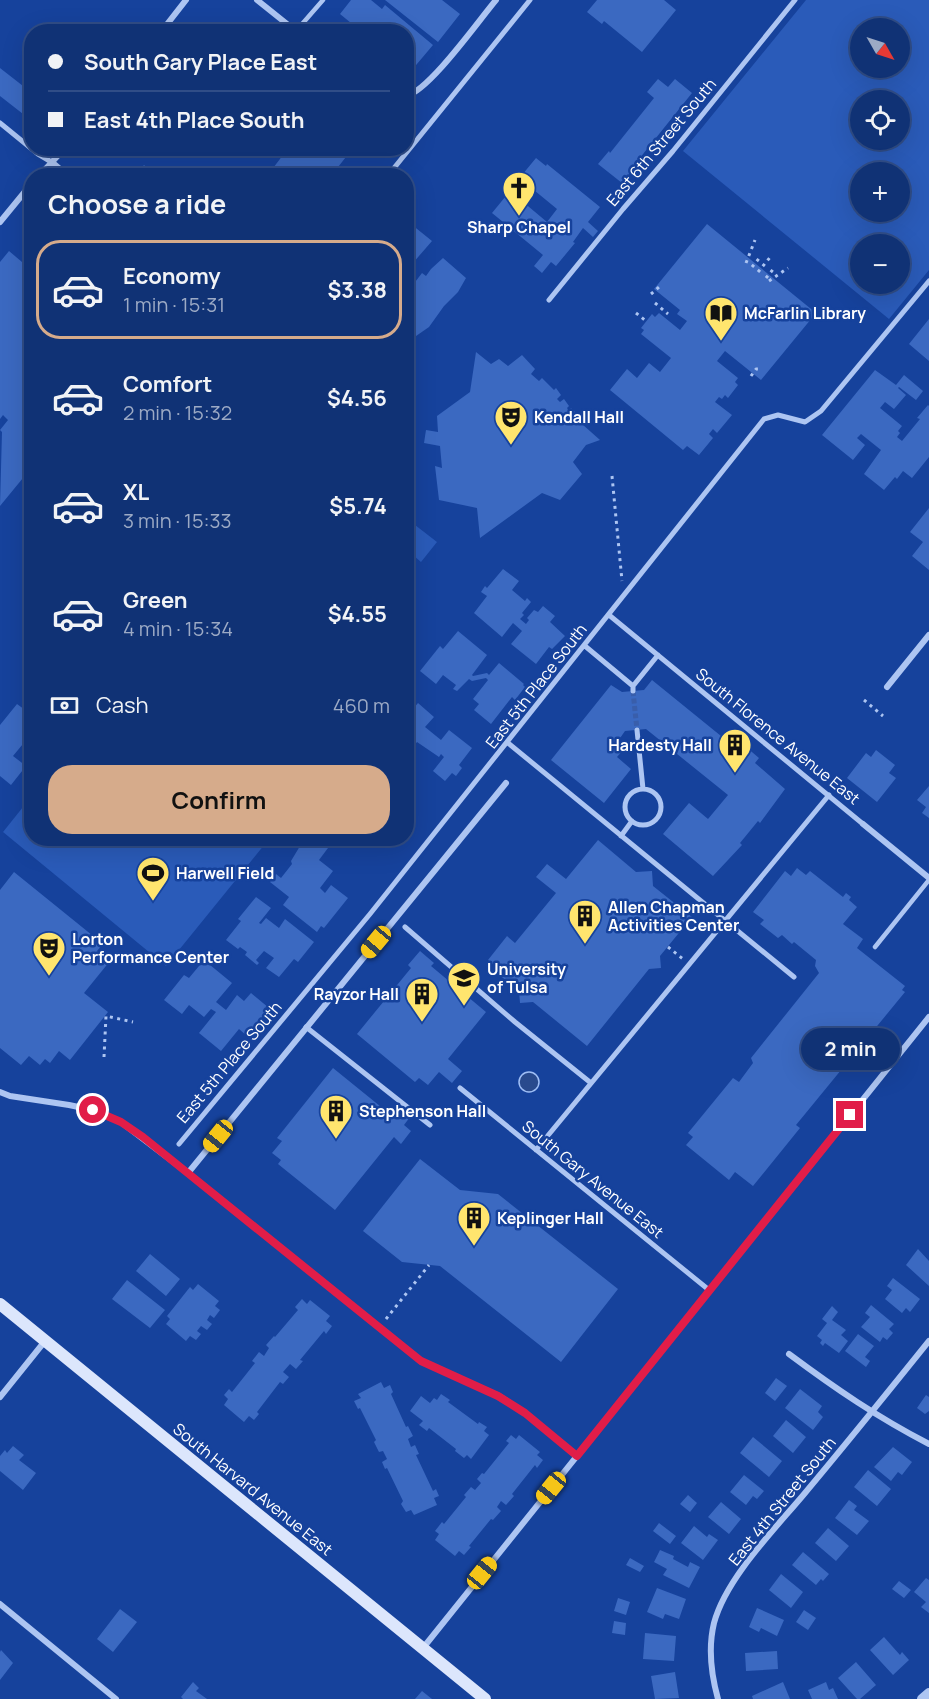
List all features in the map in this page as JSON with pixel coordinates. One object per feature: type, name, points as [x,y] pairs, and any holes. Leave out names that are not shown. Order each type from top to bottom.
[{"type":"main road","name":"South Harvard Avenue East","points":[[0,1304],[485,1699]]},
{"type":"street","points":[[167,24],[186,0]]},
{"type":"street","points":[[257,0],[288,24]]},
{"type":"street","points":[[414,93],[430,80],[496,0]]},
{"type":"street","points":[[414,143],[530,0]]},
{"type":"street","name":"East 6th Street South","points":[[549,300],[795,0]]},
{"type":"street","points":[[0,123],[24,143]]},
{"type":"street","points":[[41,156],[59,168]]},
{"type":"street","points":[[48,168],[59,156]]},
{"type":"street","points":[[394,168],[404,156]]},
{"type":"street","points":[[0,222],[24,193]]},
{"type":"street","name":"East 5th Place South","points":[[179,1144],[370,914],[764,419],[778,415],[805,422],[821,411],[929,281]]},
{"type":"street","name":"South Florence Avenue East","points":[[609,615],[929,879]]},
{"type":"street","points":[[887,687],[929,636]]},
{"type":"street","points":[[585,646],[633,688],[657,655]]},
{"type":"street","points":[[637,730],[643,789]]},
{"type":"street","points":[[508,742],[794,977]]},
{"type":"street","points":[[188,1173],[506,783]]},
{"type":"street","points":[[643,789],[654,793],[658,797],[661,809],[659,815],[644,825],[632,821],[626,812],[626,801],[632,792],[643,789]]},
{"type":"street","points":[[536,1150],[829,795]]},
{"type":"street","points":[[621,836],[632,821]]},
{"type":"street","points":[[405,927],[515,1022],[591,1083]]},
{"type":"street","points":[[423,1648],[929,1017]]},
{"type":"street","points":[[306,1028],[430,1125]]},
{"type":"street","name":"South Gary Avenue East","points":[[460,1088],[709,1290]]},
{"type":"street","points":[[0,1092],[10,1096],[93,1110],[121,1122],[188,1173],[421,1361],[498,1396],[525,1413],[577,1456]]},
{"type":"street","points":[[0,1397],[45,1341]]},
{"type":"street","name":"East 4th Street South","points":[[718,1699],[713,1681],[710,1649],[714,1622],[727,1592],[755,1553],[929,1341]]},
{"type":"street","points":[[789,1354],[871,1413],[929,1444]]},
{"type":"street","points":[[0,1604],[116,1699]]},
{"type":"street","points":[[922,1699],[929,1693]]},
{"type":"lane","points":[[303,24],[323,0]]},
{"type":"lane","points":[[875,947],[929,879]]},
{"type":"path","points":[[746,263],[755,240]]},
{"type":"path","points":[[758,272],[772,255]]},
{"type":"path","points":[[752,267],[761,256]]},
{"type":"path","points":[[775,267],[768,280],[788,268]]},
{"type":"path","points":[[651,294],[659,288]]},
{"type":"path","points":[[655,303],[668,314]]},
{"type":"path","points":[[636,313],[646,321]]},
{"type":"path","points":[[751,376],[756,369],[759,369]]},
{"type":"path","points":[[612,476],[623,596]]},
{"type":"path","points":[[864,700],[883,716]]},
{"type":"path","points":[[668,946],[689,964]]},
{"type":"path","points":[[104,1057],[106,1016],[133,1022]]},
{"type":"path","points":[[385,1321],[429,1265]]},
{"type":"shaded area","points":[[806,0],[929,0],[929,270],[910,293],[910,234],[850,234],[850,287],[683,151]]},
{"type":"shaded area","points":[[858,294],[909,294],[889,319]]},
{"type":"shaded area","points":[[414,524],[437,542],[421,562],[414,556]]},
{"type":"shaded area","name":"Harwell Field","points":[[24,806],[24,846],[263,846],[166,966],[3,832]]},
{"type":"shaded area","points":[[525,1072],[533,1072],[539,1078],[539,1086],[533,1092],[525,1092],[519,1086],[519,1078]]},
{"type":"building","points":[[351,0],[371,0],[382,9],[385,5],[408,24],[352,24],[340,14]]},
{"type":"building","points":[[385,0],[442,0],[460,14],[438,42]]},
{"type":"building","points":[[597,0],[664,0],[676,10],[642,52],[604,21],[602,24],[587,12]]},
{"type":"building","points":[[414,29],[433,45],[414,68]]},
{"type":"building","points":[[0,68],[24,87],[24,115],[0,96]]},
{"type":"building","points":[[658,79],[668,87],[675,79],[692,93],[622,183],[598,164],[609,151],[610,153],[654,98],[647,92]]},
{"type":"building","points":[[282,156],[347,156],[337,168],[273,168]]},
{"type":"building","name":"Sharp Chapel","points":[[536,158],[546,166],[547,164],[600,207],[588,222],[598,231],[593,237],[583,228],[573,242],[575,243],[556,266],[551,262],[542,273],[534,266],[543,255],[492,213],[510,191],[547,222],[557,209],[529,186],[531,183],[522,175]]},
{"type":"building","name":"McFarlin Library","points":[[707,224],[816,313],[761,380],[725,351],[717,361],[738,378],[735,382],[738,385],[728,398],[725,395],[722,399],[719,397],[715,402],[732,415],[717,433],[713,429],[709,434],[713,438],[699,455],[687,446],[683,450],[610,390],[627,369],[637,378],[649,363],[660,372],[671,358],[641,334],[644,330],[641,328],[652,314],[655,317],[659,313],[680,330],[687,321],[677,314],[680,310],[654,289]]},
{"type":"building","points":[[414,226],[432,241],[414,262]]},
{"type":"building","points":[[9,251],[22,262],[24,260],[24,477],[0,506],[2,432],[0,430],[8,420],[3,415],[0,419],[0,262]]},
{"type":"building","points":[[443,258],[466,278],[458,292],[444,306],[429,327],[414,337],[414,283],[422,273],[426,276]]},
{"type":"building","points":[[929,319],[929,361],[909,344]]},
{"type":"building","name":"Kendall Hall","points":[[476,352],[491,364],[499,359],[508,366],[522,355],[535,369],[531,374],[539,381],[542,378],[554,390],[556,388],[561,395],[557,399],[560,402],[564,399],[569,406],[567,408],[569,411],[571,408],[585,422],[582,424],[600,440],[586,445],[573,462],[582,474],[560,500],[542,493],[480,538],[477,508],[439,500],[435,466],[442,468],[440,446],[424,443],[426,430],[438,432],[437,416],[470,392]]},
{"type":"building","points":[[875,370],[896,385],[904,375],[923,391],[916,400],[899,387],[906,395],[894,409],[885,402],[880,408],[902,426],[897,437],[902,441],[920,419],[917,418],[929,406],[929,457],[912,478],[903,471],[884,490],[864,474],[881,450],[861,434],[857,438],[865,445],[853,460],[822,435]]},
{"type":"building","points":[[929,508],[929,570],[912,556],[923,542],[910,532]]},
{"type":"building","points":[[503,569],[519,581],[512,590],[525,601],[527,598],[531,602],[520,619],[526,624],[529,620],[527,618],[534,610],[538,612],[543,606],[555,616],[550,622],[565,636],[552,649],[549,647],[536,664],[511,644],[522,631],[513,623],[502,637],[474,613],[487,596],[481,592]]},
{"type":"building","points":[[458,631],[487,655],[473,676],[487,673],[489,675],[499,663],[524,684],[525,687],[515,700],[512,697],[491,724],[474,710],[479,704],[473,699],[488,680],[486,678],[472,681],[469,679],[457,691],[453,689],[456,685],[443,675],[436,684],[420,671],[440,646],[443,649]]},
{"type":"building","name":"Hardesty Hall","points":[[652,680],[735,746],[739,741],[759,758],[755,763],[785,789],[760,823],[758,821],[740,843],[742,845],[713,876],[663,834],[689,803],[708,819],[728,795],[646,729],[625,731],[618,741],[622,744],[623,750],[617,757],[631,769],[604,803],[551,760],[611,685],[622,692],[644,690]]},
{"type":"building","points":[[418,703],[434,717],[425,727],[441,740],[449,730],[472,748],[459,765],[462,768],[456,776],[452,773],[445,781],[433,771],[444,757],[441,754],[439,757],[417,742],[414,746],[414,708]]},
{"type":"building","points":[[17,704],[24,709],[24,743],[13,756],[24,764],[24,769],[11,785],[0,776],[0,725]]},
{"type":"building","points":[[876,750],[895,765],[889,773],[896,778],[877,802],[847,778],[866,753],[871,757]]},
{"type":"building","points":[[929,786],[929,818],[922,813],[926,807],[917,800]]},
{"type":"building","name":"Allen Chapman Activities Center","points":[[598,840],[636,872],[652,871],[653,886],[692,917],[660,956],[661,968],[649,969],[587,1046],[533,1002],[520,1003],[519,991],[493,970],[496,967],[488,960],[507,936],[515,943],[556,893],[536,877],[547,864],[566,879]]},
{"type":"building","points":[[300,846],[330,846],[319,860],[333,871],[320,888],[325,893],[331,885],[348,898],[324,928],[321,926],[317,932],[283,905],[289,897],[270,882],[276,874],[281,878],[292,864],[291,861]]},
{"type":"building","points":[[797,868],[806,875],[810,871],[843,897],[846,893],[851,897],[849,900],[857,907],[843,924],[863,939],[857,948],[905,986],[902,990],[905,992],[796,1125],[800,1128],[753,1186],[735,1172],[729,1180],[686,1145],[693,1137],[688,1133],[733,1078],[739,1082],[753,1063],[751,1058],[819,973],[815,966],[816,960],[782,935],[778,938],[760,924],[764,920],[753,912],[785,871],[791,876]]},
{"type":"building","name":"Lorton Performance Center","points":[[14,872],[103,944],[97,951],[110,961],[84,993],[108,1012],[70,1060],[59,1051],[50,1063],[45,1059],[40,1065],[29,1056],[21,1065],[0,1048],[0,890]]},
{"type":"building","points":[[256,897],[271,908],[259,923],[261,924],[266,918],[279,928],[285,919],[314,942],[298,962],[294,959],[279,977],[266,968],[274,958],[264,951],[256,960],[259,963],[257,965],[245,955],[247,952],[240,947],[238,949],[226,940],[241,921],[238,919]]},
{"type":"building","name":"Rayzor Hall","points":[[420,951],[434,963],[431,966],[486,1012],[448,1059],[462,1071],[452,1083],[439,1072],[428,1085],[419,1078],[415,1082],[357,1034],[411,968],[408,965]]},
{"type":"building","points":[[204,960],[232,983],[216,1002],[226,1010],[237,995],[244,1001],[251,993],[269,1008],[247,1036],[239,1029],[221,1051],[199,1033],[216,1012],[211,1009],[204,1017],[189,1005],[182,1014],[164,1000],[184,975],[189,978]]},
{"type":"building","name":"Stephenson Hall","points":[[333,1068],[391,1115],[398,1107],[410,1117],[404,1125],[411,1131],[401,1144],[394,1137],[335,1210],[278,1164],[281,1160],[272,1153],[282,1141],[277,1138]]},
{"type":"building","name":"Keplinger Hall","points":[[420,1159],[460,1190],[498,1194],[618,1289],[561,1362],[440,1266],[402,1262],[363,1231]]},
{"type":"building","points":[[918,1249],[929,1261],[929,1286],[906,1265]]},
{"type":"building","points":[[150,1254],[180,1279],[166,1296],[136,1271]]},
{"type":"building","points":[[893,1278],[920,1299],[910,1312],[906,1308],[902,1313],[885,1299],[892,1290],[887,1286]]},
{"type":"building","points":[[127,1280],[165,1310],[150,1328],[112,1299]]},
{"type":"building","points":[[198,1284],[219,1301],[215,1306],[220,1310],[214,1318],[210,1315],[207,1320],[212,1324],[207,1330],[201,1326],[197,1331],[201,1334],[196,1340],[190,1336],[186,1341],[166,1324],[170,1319],[167,1316],[190,1287],[193,1290]]},
{"type":"building","points":[[302,1299],[307,1304],[310,1300],[330,1316],[326,1321],[332,1326],[326,1334],[324,1331],[300,1360],[303,1361],[296,1369],[290,1364],[283,1372],[289,1377],[283,1384],[280,1382],[257,1412],[259,1414],[254,1420],[249,1416],[244,1422],[224,1405],[228,1399],[224,1395],[229,1389],[232,1392],[255,1363],[252,1361],[259,1352],[264,1356],[269,1348],[266,1345],[298,1310],[295,1307]]},
{"type":"building","points":[[871,1305],[894,1324],[889,1329],[893,1333],[887,1340],[883,1337],[880,1342],[861,1327],[870,1317],[865,1313]]},
{"type":"building","points":[[832,1306],[838,1312],[832,1320],[846,1330],[841,1335],[848,1341],[839,1353],[825,1343],[823,1346],[820,1343],[822,1340],[817,1336],[827,1323],[822,1319]]},
{"type":"building","points":[[858,1334],[874,1346],[865,1357],[870,1361],[866,1367],[845,1351]]},
{"type":"building","points":[[776,1378],[787,1386],[775,1401],[765,1393]]},
{"type":"building","points":[[381,1382],[384,1388],[390,1385],[393,1392],[391,1394],[406,1427],[408,1426],[413,1436],[408,1439],[411,1447],[415,1445],[419,1454],[416,1455],[433,1491],[436,1489],[439,1496],[434,1498],[437,1505],[414,1515],[411,1510],[406,1512],[401,1504],[403,1501],[382,1462],[387,1459],[383,1451],[379,1452],[374,1442],[376,1440],[354,1401],[361,1398],[358,1394]]},
{"type":"building","points":[[800,1389],[822,1406],[818,1412],[823,1417],[813,1430],[785,1408]]},
{"type":"building","points":[[441,1394],[450,1400],[448,1402],[478,1424],[479,1422],[487,1427],[484,1431],[489,1435],[471,1459],[467,1455],[464,1458],[429,1428],[427,1431],[419,1425],[423,1421],[410,1411],[421,1396],[430,1403],[434,1398],[437,1400]]},
{"type":"building","points":[[926,1395],[929,1397],[929,1411],[925,1414],[917,1408]]},
{"type":"building","points":[[786,1420],[806,1437],[793,1453],[773,1436]]},
{"type":"building","points":[[511,1435],[516,1439],[519,1435],[540,1452],[537,1455],[543,1460],[537,1468],[535,1465],[506,1505],[501,1501],[497,1507],[501,1511],[493,1520],[491,1519],[464,1555],[459,1551],[455,1556],[435,1540],[439,1534],[435,1531],[442,1522],[444,1524],[466,1497],[464,1495],[471,1487],[475,1490],[481,1483],[477,1479],[482,1473],[484,1474],[509,1443],[506,1441]]},
{"type":"building","points":[[753,1437],[782,1461],[769,1477],[740,1453]]},
{"type":"building","points":[[13,1446],[24,1455],[19,1460],[36,1473],[23,1490],[0,1471],[0,1456],[5,1450],[7,1453]]},
{"type":"building","points":[[893,1447],[912,1462],[902,1475],[898,1472],[891,1481],[874,1467]]},
{"type":"building","points":[[868,1470],[891,1489],[877,1506],[854,1487]]},
{"type":"building","points":[[744,1475],[764,1491],[757,1499],[753,1496],[746,1505],[730,1492]]},
{"type":"building","points":[[688,1495],[697,1503],[690,1512],[680,1504]]},
{"type":"building","points":[[849,1500],[857,1506],[854,1510],[869,1521],[857,1535],[835,1518]]},
{"type":"building","points":[[721,1502],[741,1519],[729,1534],[708,1517]]},
{"type":"building","points":[[659,1523],[676,1536],[670,1544],[653,1531]]},
{"type":"building","points":[[694,1526],[707,1537],[709,1534],[718,1540],[703,1560],[681,1543]]},
{"type":"building","points":[[828,1528],[849,1546],[836,1561],[815,1543]]},
{"type":"building","points":[[660,1550],[674,1556],[673,1559],[688,1567],[690,1562],[700,1567],[689,1588],[663,1575],[667,1569],[654,1562]]},
{"type":"building","points":[[803,1552],[829,1574],[816,1585],[792,1565]]},
{"type":"building","points":[[630,1558],[644,1566],[640,1572],[626,1565]]},
{"type":"building","points":[[781,1574],[803,1592],[791,1608],[769,1590]]},
{"type":"building","points":[[926,1578],[929,1580],[929,1613],[921,1607],[926,1602],[914,1592]]},
{"type":"building","points":[[899,1581],[911,1590],[904,1598],[892,1589]]},
{"type":"building","points":[[657,1588],[686,1599],[679,1619],[665,1614],[663,1619],[647,1612]]},
{"type":"building","points":[[618,1598],[630,1602],[626,1615],[614,1611]]},
{"type":"building","points":[[757,1608],[784,1620],[777,1636],[761,1628],[759,1632],[749,1627]]},
{"type":"building","points":[[120,1609],[137,1622],[113,1652],[97,1639]]},
{"type":"building","points":[[804,1610],[816,1618],[808,1630],[796,1622]]},
{"type":"building","points":[[614,1621],[626,1623],[625,1635],[612,1633]]},
{"type":"building","points":[[645,1633],[676,1636],[674,1661],[643,1659]]},
{"type":"building","points":[[884,1637],[900,1655],[902,1652],[909,1660],[893,1675],[870,1650]]},
{"type":"building","points":[[1,1650],[13,1663],[0,1680],[0,1652]]},
{"type":"building","points":[[777,1651],[778,1669],[746,1671],[745,1653]]},
{"type":"building","points":[[856,1662],[876,1685],[860,1699],[857,1699],[838,1678]]},
{"type":"building","points":[[675,1672],[679,1698],[655,1699],[651,1676]]},
{"type":"building","points":[[193,1682],[199,1688],[196,1691],[207,1699],[183,1699],[181,1697]]},
{"type":"building","points":[[783,1682],[790,1699],[753,1699],[752,1696]]},
{"type":"building","points":[[826,1682],[829,1690],[833,1688],[838,1699],[812,1699],[808,1690]]},
{"type":"building","points":[[422,1691],[432,1699],[415,1699]]},
{"type":"tunnel","points":[[633,691],[637,730]]},
{"type":"place","name":"Sharp Chapel","points":[[519,217]]},
{"type":"place","name":"McFarlin Library","points":[[721,342]]},
{"type":"place","name":"Kendall Hall","points":[[511,446]]},
{"type":"place","name":"Hardesty Hall","points":[[735,774]]},
{"type":"place","name":"Harwell Field","points":[[153,902]]},
{"type":"place","name":"Allen Chapman Activities Center","points":[[585,945]]},
{"type":"place","name":"Lorton Performance Center","points":[[49,977]]},
{"type":"place","name":"University of Tulsa","points":[[464,1007]]},
{"type":"place","name":"Rayzor Hall","points":[[422,1023]]},
{"type":"place","name":"Stephenson Hall","points":[[336,1140]]},
{"type":"place","name":"Keplinger Hall","points":[[474,1247]]},
{"type":"route","points":[[93,1110],[121,1122],[143,1137],[407,1351],[421,1361],[498,1396],[525,1413],[577,1456],[850,1115]]}]
